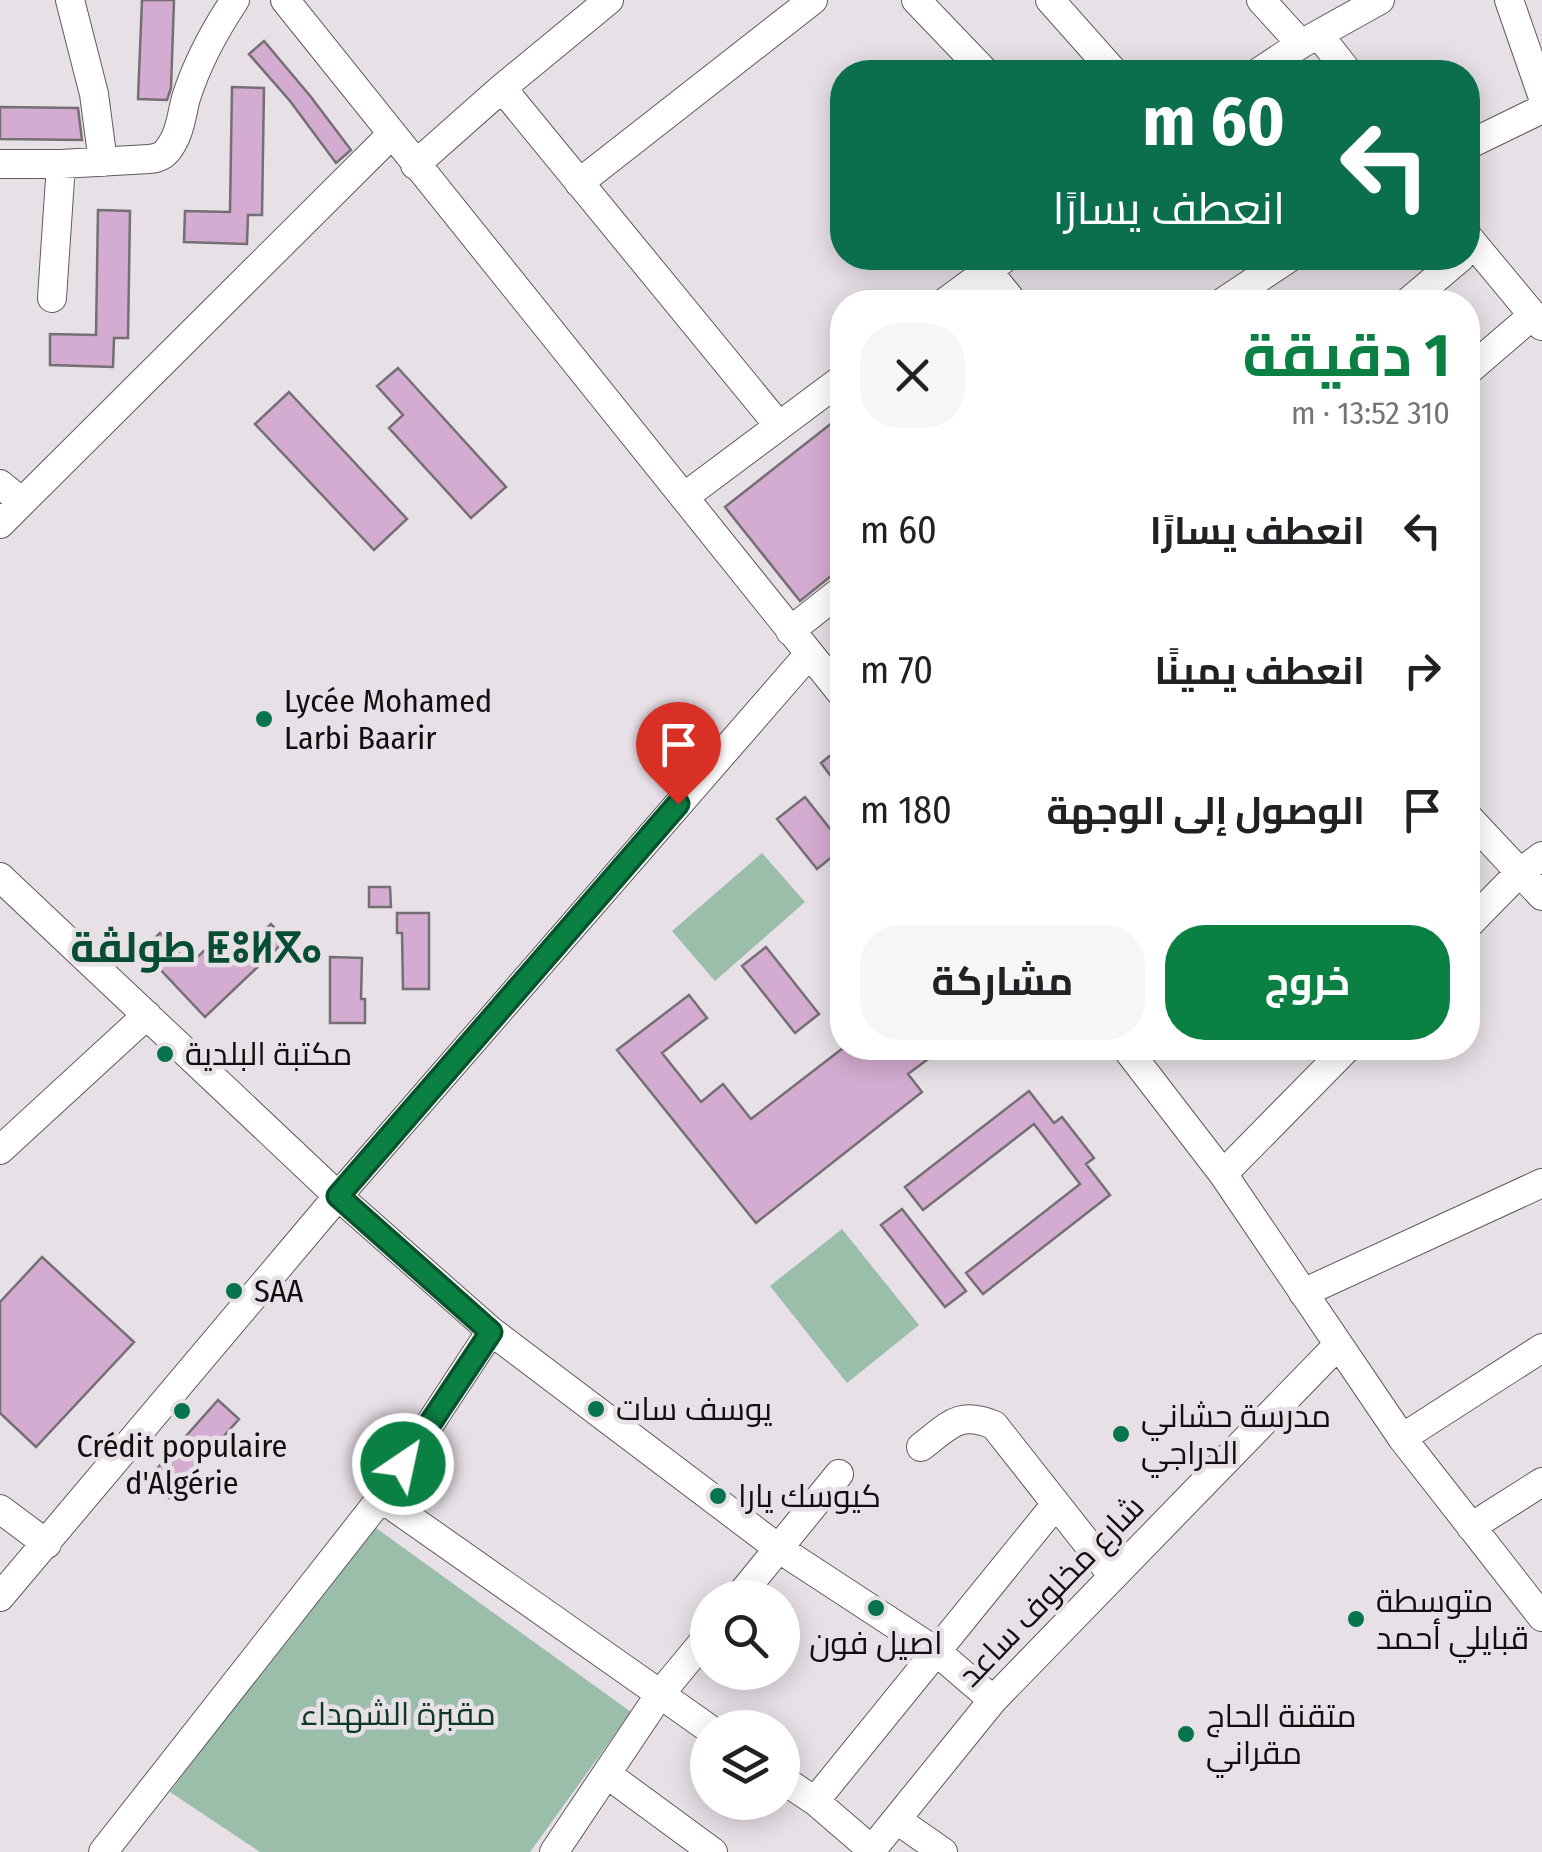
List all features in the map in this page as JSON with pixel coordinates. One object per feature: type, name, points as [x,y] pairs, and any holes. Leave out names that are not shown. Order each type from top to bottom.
[{"type":"street","points":[[70,0],[94,94],[104,162]]},
{"type":"street","points":[[0,164],[104,162],[159,158],[166,154],[178,134],[186,98],[206,50],[236,0]]},
{"type":"street","points":[[285,0],[830,680]]},
{"type":"street","points":[[415,164],[609,0]]},
{"type":"street","points":[[580,182],[813,0]]},
{"type":"street","points":[[916,0],[974,60]]},
{"type":"street","points":[[1050,0],[1103,60]]},
{"type":"street","points":[[1261,0],[1334,60]]},
{"type":"street","points":[[1278,60],[1380,0]]},
{"type":"street","points":[[1508,0],[1542,95]]},
{"type":"street","points":[[502,88],[779,426]]},
{"type":"street","points":[[1480,139],[1542,109]]},
{"type":"street","points":[[0,524],[391,135]]},
{"type":"street","points":[[52,298],[61,164]]},
{"type":"street","points":[[1480,262],[1537,321],[1480,362]]},
{"type":"street","points":[[961,290],[988,270]]},
{"type":"street","points":[[1241,290],[1270,270]]},
{"type":"street","points":[[1421,290],[1443,270]]},
{"type":"street","points":[[684,496],[830,388]]},
{"type":"street","points":[[0,484],[22,502]]},
{"type":"street","points":[[790,631],[830,599]]},
{"type":"street","points":[[0,1597],[338,1196],[808,654]]},
{"type":"street","points":[[1480,831],[1542,896]]},
{"type":"street","points":[[1480,913],[1518,873],[1542,856]]},
{"type":"street","points":[[0,877],[338,1196],[491,1332],[778,1548],[937,1652],[992,1700]]},
{"type":"street","points":[[0,1150],[147,1015]]},
{"type":"street","points":[[1138,1060],[1223,1174],[1402,1438],[1472,1527],[1532,1585],[1542,1617]]},
{"type":"street","points":[[1223,1174],[1335,1060]]},
{"type":"street","points":[[1303,1292],[1542,1183]]},
{"type":"street","points":[[103,1852],[381,1498],[491,1332]]},
{"type":"street","name":"شارع مخلوف ساعد","points":[[871,1851],[992,1700],[1338,1346]]},
{"type":"street","points":[[1402,1438],[1542,1348]]},
{"type":"street","points":[[921,1446],[960,1419],[978,1418],[994,1426],[1113,1576]]},
{"type":"street","points":[[752,1580],[840,1474]]},
{"type":"street","points":[[1472,1527],[1542,1482]]},
{"type":"street","points":[[381,1498],[690,1715]]},
{"type":"street","points":[[815,1801],[1056,1504]]},
{"type":"street","points":[[0,1509],[47,1544]]},
{"type":"street","points":[[554,1852],[660,1694],[690,1658]]},
{"type":"street","points":[[608,1775],[713,1852]]},
{"type":"street","points":[[800,1791],[871,1851]]},
{"type":"street","points":[[897,1820],[942,1852]]},
{"type":"green space","points":[[762,853],[805,902],[715,981],[672,931]]},
{"type":"green space","points":[[842,1229],[919,1325],[847,1383],[770,1286]]},
{"type":"green space","name":"مقبرة الشهداء","points":[[365,1520],[631,1712],[530,1852],[260,1852],[170,1792],[275,1651]]},
{"type":"building","points":[[142,0],[174,0],[171,88],[167,100],[138,99]]},
{"type":"building","points":[[264,41],[351,150],[336,163],[249,54]]},
{"type":"building","points":[[232,87],[264,88],[262,215],[248,215],[247,244],[184,242],[185,211],[230,212]]},
{"type":"building","points":[[0,107],[78,108],[82,140],[0,139]]},
{"type":"building","points":[[98,210],[130,211],[128,338],[114,338],[113,367],[50,365],[50,334],[96,335]]},
{"type":"building","points":[[398,368],[506,487],[471,518],[389,428],[403,415],[377,386]]},
{"type":"building","points":[[289,392],[407,519],[374,550],[255,424]]},
{"type":"building","points":[[830,424],[830,577],[800,601],[725,507]]},
{"type":"building","points":[[830,756],[830,775],[821,763]]},
{"type":"building","points":[[805,797],[830,829],[830,859],[817,869],[777,819]]},
{"type":"building","points":[[369,887],[390,887],[391,907],[369,907]]},
{"type":"building","points":[[397,913],[429,913],[429,989],[403,989],[402,933],[397,933]]},
{"type":"building","points":[[271,924],[286,940],[205,1017],[142,950],[160,933],[190,964],[224,932],[242,951]]},
{"type":"building","points":[[766,947],[819,1014],[795,1033],[742,966]]},
{"type":"building","points":[[330,957],[362,958],[365,1023],[330,1023]]},
{"type":"building","points":[[689,995],[707,1018],[662,1053],[701,1102],[723,1084],[751,1119],[830,1058],[927,1060],[908,1074],[922,1092],[756,1223],[617,1050]]},
{"type":"building","points":[[1029,1091],[1054,1123],[1062,1117],[1094,1158],[1086,1164],[1110,1195],[983,1294],[966,1273],[1080,1184],[1034,1124],[923,1210],[905,1187]]},
{"type":"building","points":[[902,1209],[966,1291],[945,1307],[881,1225]]},
{"type":"building","points":[[42,1257],[134,1342],[36,1447],[0,1413],[0,1302]]},
{"type":"building","points":[[218,1400],[239,1419],[169,1498],[148,1479]]},
{"type":"place","name":"Lycée Mohamed Larbi Baarir","points":[[264,719]]},
{"type":"place","name":"مكتبة البلدية","points":[[165,1054]]},
{"type":"place","name":"SAA","points":[[234,1291]]},
{"type":"place","name":"يوسف سات","points":[[596,1409]]},
{"type":"place","name":"Crédit populaire d'Algérie","points":[[182,1411]]},
{"type":"place","name":"مدرسة حشاني الدراجي","points":[[1121,1434]]},
{"type":"place","name":"كيوسك يارا","points":[[718,1496]]},
{"type":"place","name":"اصيل فون","points":[[876,1608]]},
{"type":"place","name":"متوسطة قبايلي أحمد","points":[[1356,1619]]},
{"type":"place","name":"متقنة الحاج مقراني","points":[[1186,1734]]},
{"type":"district","name":"طولڤة ⵟⵓⵍⴳⴰ","points":[[196,947]]},
{"type":"route","points":[[403,1464],[491,1332],[338,1196],[678,804]]}]
